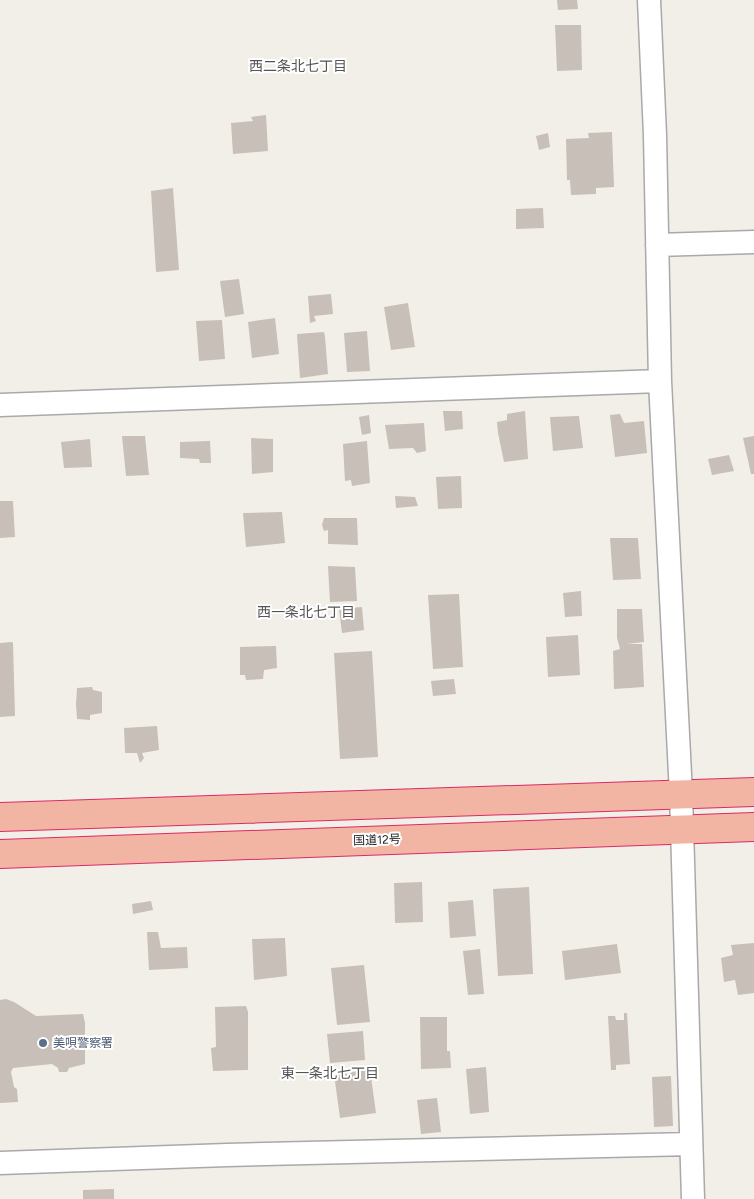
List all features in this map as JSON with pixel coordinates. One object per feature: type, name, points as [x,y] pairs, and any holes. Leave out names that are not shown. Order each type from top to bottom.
[{"type":"highway","points":[[0,817],[754,792]]},
{"type":"highway","name":"国道12号","points":[[0,854],[754,827]]},
{"type":"street","points":[[649,0],[655,135],[660,381],[681,794],[693,1199]]},
{"type":"street","points":[[658,245],[754,242]]},
{"type":"street","points":[[0,405],[660,381]]},
{"type":"street","points":[[0,1163],[227,1155],[691,1144]]},
{"type":"building","points":[[557,0],[577,0],[578,9],[558,10]]},
{"type":"building","points":[[555,25],[581,25],[582,70],[557,71]]},
{"type":"building","points":[[266,115],[268,151],[233,154],[231,123],[253,121],[251,117]]},
{"type":"building","points":[[612,132],[614,187],[596,188],[596,194],[571,195],[570,180],[567,180],[566,139],[589,138],[588,133]]},
{"type":"building","points":[[548,133],[550,147],[539,150],[536,136]]},
{"type":"building","points":[[173,188],[179,270],[156,272],[151,191]]},
{"type":"building","points":[[543,208],[544,228],[516,229],[516,209]]},
{"type":"building","points":[[239,279],[244,314],[225,317],[220,281]]},
{"type":"building","points":[[331,294],[333,314],[314,316],[316,321],[310,323],[308,296]]},
{"type":"building","points":[[408,303],[415,347],[391,350],[384,307]]},
{"type":"building","points":[[275,318],[279,354],[252,358],[248,322]]},
{"type":"building","points":[[222,320],[225,359],[199,361],[196,321]]},
{"type":"building","points":[[367,331],[370,371],[347,372],[344,333]]},
{"type":"building","points":[[324,332],[328,374],[300,378],[297,334]]},
{"type":"building","points":[[443,411],[462,411],[463,429],[445,431]]},
{"type":"building","points":[[525,411],[528,459],[504,462],[497,422],[507,420],[507,414]]},
{"type":"building","points":[[620,414],[624,423],[644,421],[647,453],[615,457],[610,415]]},
{"type":"building","points":[[369,415],[371,433],[362,435],[359,417]]},
{"type":"building","points":[[579,416],[583,448],[553,451],[550,417]]},
{"type":"building","points":[[424,423],[426,451],[417,453],[413,448],[389,449],[385,425]]},
{"type":"building","points":[[122,436],[145,436],[149,475],[126,476]]},
{"type":"building","points":[[754,436],[754,474],[751,474],[743,438]]},
{"type":"building","points":[[251,438],[273,439],[273,472],[252,474]]},
{"type":"building","points":[[90,439],[92,467],[64,468],[61,442]]},
{"type":"building","points":[[210,441],[211,463],[200,463],[199,459],[180,458],[180,442]]},
{"type":"building","points":[[367,441],[370,483],[352,486],[351,480],[345,481],[343,444]]},
{"type":"building","points":[[729,455],[734,471],[712,475],[708,459]]},
{"type":"building","points":[[461,476],[462,508],[438,509],[436,477]]},
{"type":"building","points":[[395,496],[415,497],[418,506],[396,508]]},
{"type":"building","points":[[0,501],[13,501],[15,537],[0,538]]},
{"type":"building","points":[[282,512],[285,543],[246,547],[243,513]]},
{"type":"building","points":[[324,518],[357,518],[358,545],[328,544],[328,530],[324,531],[322,525]]},
{"type":"building","points":[[610,538],[638,538],[641,579],[613,580]]},
{"type":"building","points":[[328,566],[355,567],[357,601],[330,602]]},
{"type":"building","points":[[581,591],[582,616],[565,617],[563,593]]},
{"type":"building","points":[[459,594],[463,667],[433,669],[428,595]]},
{"type":"building","points":[[362,607],[364,630],[342,633],[339,609]]},
{"type":"building","points":[[617,609],[642,609],[644,642],[626,644],[642,644],[644,687],[614,689],[613,651],[620,649],[617,638]]},
{"type":"building","points":[[578,635],[580,675],[548,677],[546,637]]},
{"type":"building","points":[[12,642],[15,716],[0,717],[0,643]]},
{"type":"building","points":[[276,646],[277,668],[264,670],[263,679],[246,680],[245,675],[240,675],[240,647]]},
{"type":"building","points":[[372,651],[378,757],[340,759],[334,653]]},
{"type":"building","points":[[454,679],[456,694],[433,696],[431,681]]},
{"type":"building","points":[[92,687],[93,690],[102,692],[102,713],[90,715],[90,720],[77,719],[77,688]]},
{"type":"building","points":[[157,726],[159,750],[142,753],[144,758],[140,763],[137,753],[125,753],[124,728]]},
{"type":"building","points":[[422,882],[423,922],[395,923],[394,883]]},
{"type":"building","points":[[529,887],[533,974],[498,976],[493,889]]},
{"type":"building","points":[[473,900],[476,936],[450,938],[448,902]]},
{"type":"building","points":[[151,901],[153,910],[133,914],[132,904]]},
{"type":"building","points":[[147,932],[158,932],[161,948],[187,947],[188,968],[149,970]]},
{"type":"building","points":[[285,938],[287,976],[254,980],[252,939]]},
{"type":"building","points":[[754,943],[754,993],[738,995],[735,980],[724,982],[721,958],[733,955],[731,945]]},
{"type":"building","points":[[617,944],[621,973],[565,980],[562,951]]},
{"type":"building","points":[[480,949],[484,994],[468,995],[463,951]]},
{"type":"building","points":[[364,965],[370,1022],[337,1025],[331,968]]},
{"type":"building","name":"美唄警察署","points":[[6,999],[36,1016],[83,1014],[85,1023],[85,1064],[69,1068],[67,1072],[59,1072],[58,1068],[52,1064],[13,1068],[11,1072],[14,1087],[17,1089],[18,1102],[0,1103],[0,1000]]},
{"type":"building","points":[[246,1006],[248,1012],[248,1070],[213,1071],[211,1048],[216,1047],[215,1007]]},
{"type":"building","points":[[624,1013],[627,1013],[630,1064],[616,1065],[616,1070],[611,1070],[608,1016],[615,1016],[616,1020],[624,1020]]},
{"type":"building","points":[[420,1017],[447,1017],[447,1051],[450,1051],[451,1068],[421,1069]]},
{"type":"building","points":[[363,1031],[365,1060],[330,1063],[327,1034]]},
{"type":"building","points":[[486,1067],[489,1112],[470,1114],[466,1069]]},
{"type":"building","points":[[370,1070],[376,1113],[340,1118],[334,1074]]},
{"type":"building","points":[[671,1076],[673,1126],[654,1127],[652,1077]]},
{"type":"building","points":[[437,1098],[441,1132],[421,1134],[417,1100]]},
{"type":"building","points":[[114,1189],[114,1199],[83,1199],[83,1190]]},
{"type":"place","name":"美唄警察署","points":[[43,1043]]},
{"type":"district","name":"西二条北七丁目","points":[[298,66]]},
{"type":"district","name":"西一条北七丁目","points":[[306,612]]},
{"type":"district","name":"東一条北七丁目","points":[[330,1073]]}]
